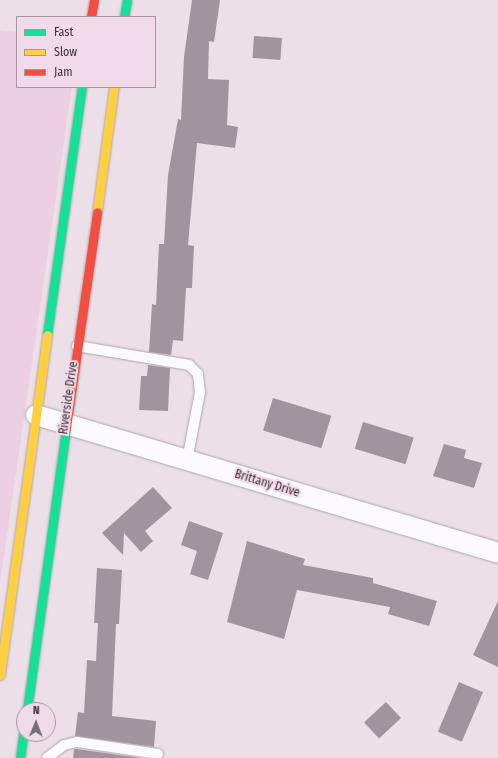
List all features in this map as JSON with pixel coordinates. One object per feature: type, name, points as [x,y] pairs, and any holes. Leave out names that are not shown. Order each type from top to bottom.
[{"type":"street","points":[[92,16],[94,0]]},
{"type":"street","points":[[124,16],[127,0]]},
{"type":"street","points":[[0,675],[82,88]]},
{"type":"street","name":"Riverside Drive","points":[[28,702],[114,88]]},
{"type":"street","name":"Brittany Drive","points":[[36,415],[498,553]]},
{"type":"street","points":[[20,758],[22,742]]},
{"type":"lane","points":[[77,346],[189,365],[198,374],[200,392],[187,461]]},
{"type":"lane","points":[[47,758],[64,745],[77,742],[158,754]]},
{"type":"shaded area","points":[[0,30],[16,32],[16,88],[72,88],[0,583]]},
{"type":"building","points":[[192,0],[220,0],[214,42],[209,41],[208,79],[229,80],[227,125],[238,127],[235,148],[197,143],[188,245],[194,246],[192,288],[186,288],[183,341],[173,340],[171,355],[149,352],[152,304],[156,305],[159,244],[164,244],[168,175],[178,119],[181,120],[184,57]]},
{"type":"building","points":[[254,36],[282,38],[280,60],[252,58]]},
{"type":"building","points":[[148,365],[170,368],[168,411],[139,410],[141,376],[147,376]]},
{"type":"building","points":[[273,398],[331,416],[321,448],[263,431]]},
{"type":"building","points":[[363,422],[414,437],[405,464],[355,449]]},
{"type":"building","points":[[444,444],[466,450],[464,458],[482,463],[474,488],[433,476]]},
{"type":"building","points":[[153,487],[172,508],[145,531],[153,541],[141,552],[124,533],[123,555],[102,533]]},
{"type":"building","points":[[189,521],[223,533],[208,580],[190,574],[197,551],[181,545]]},
{"type":"building","points":[[247,541],[305,559],[303,565],[373,578],[373,583],[437,601],[429,626],[388,614],[390,607],[297,590],[284,639],[227,622]]},
{"type":"building","points":[[97,568],[122,570],[119,624],[116,624],[112,716],[156,721],[154,747],[75,736],[78,712],[84,713],[87,660],[96,661],[98,623],[94,623]]},
{"type":"building","points":[[498,601],[498,667],[473,655]]},
{"type":"building","points":[[459,682],[483,692],[462,742],[438,732]]},
{"type":"building","points":[[386,702],[401,718],[379,739],[364,722]]},
{"type":"building","points":[[74,749],[77,749],[141,758],[73,758]]},
{"type":"traffic: fast","points":[[124,16],[127,0]]},
{"type":"traffic: fast","points":[[47,335],[82,88]]},
{"type":"traffic: fast","points":[[28,702],[66,428]]},
{"type":"traffic: fast","points":[[20,758],[22,742]]},
{"type":"traffic: slow","points":[[97,212],[114,88]]},
{"type":"traffic: slow","points":[[0,675],[47,335]]},
{"type":"traffic: jam","points":[[91,16],[94,0]]},
{"type":"traffic: jam","points":[[66,428],[97,212]]}]
